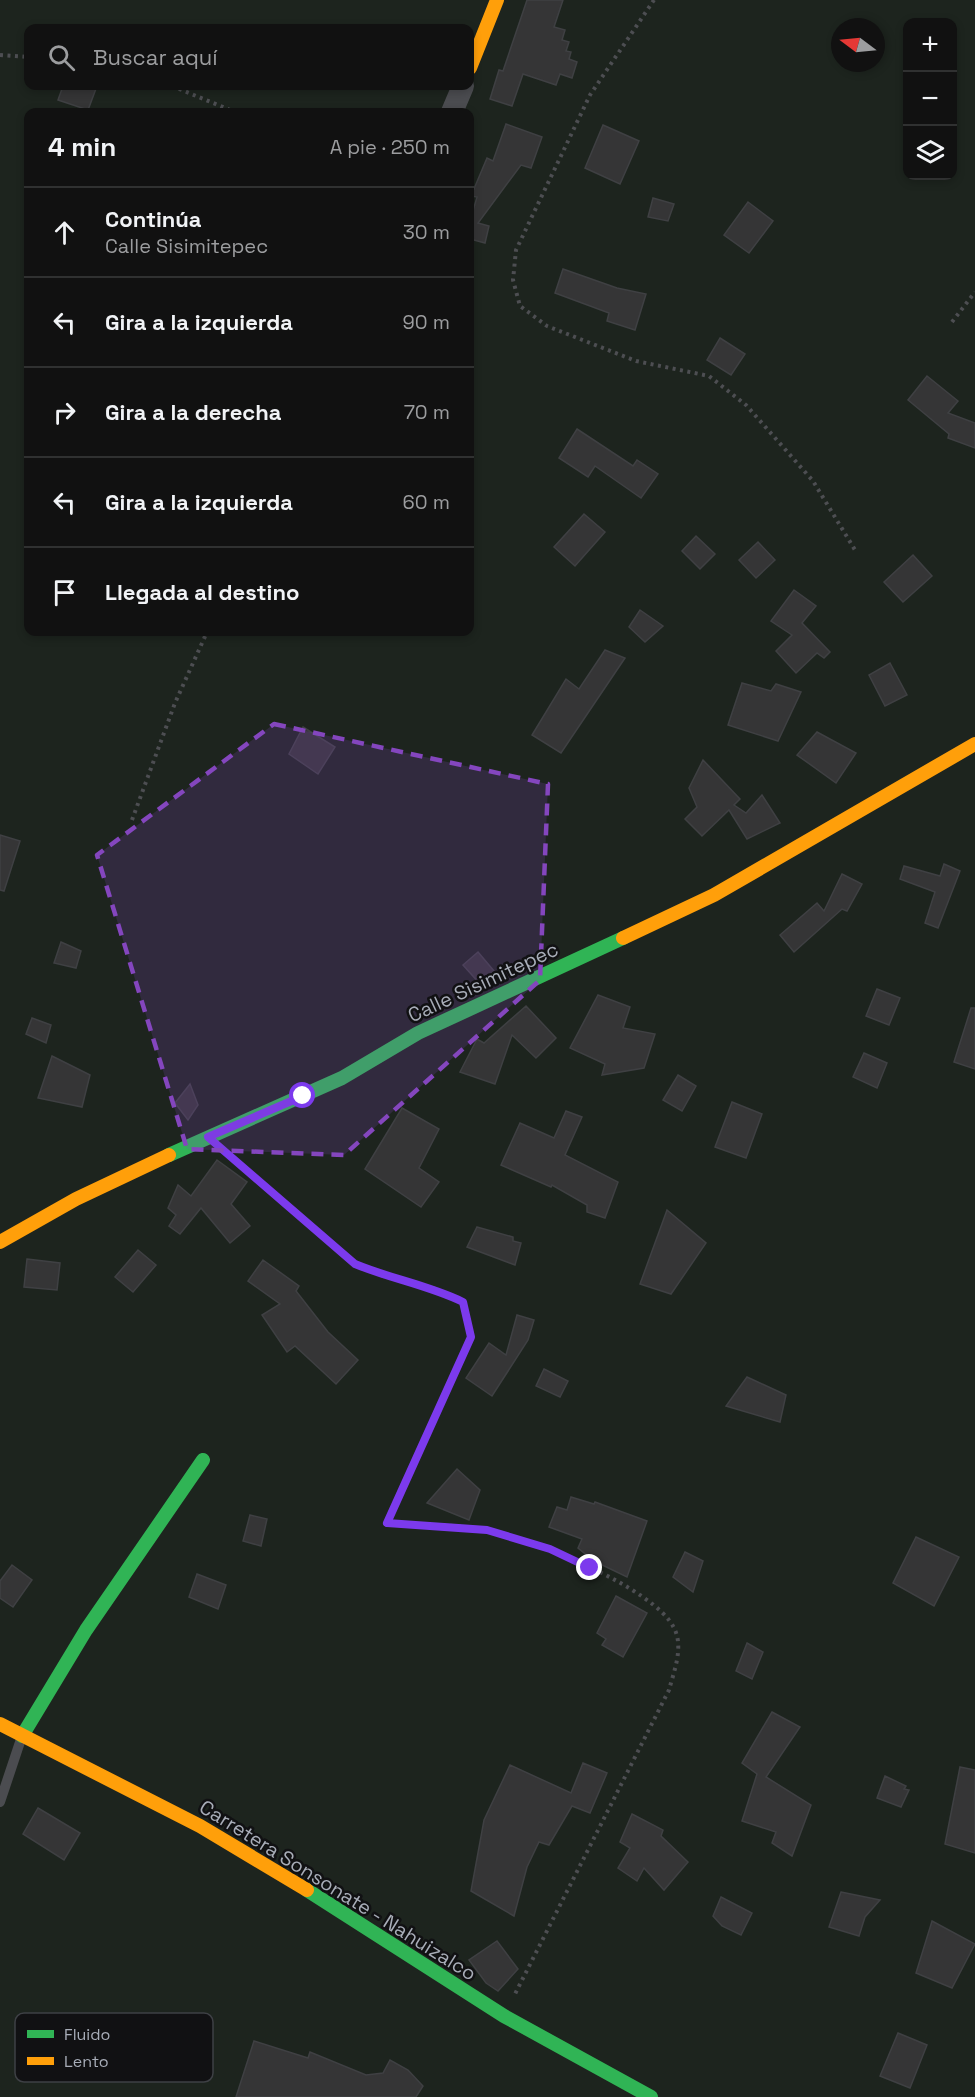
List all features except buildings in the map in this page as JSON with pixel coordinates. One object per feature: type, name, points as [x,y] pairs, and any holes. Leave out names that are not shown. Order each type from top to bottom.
[{"type":"street","points":[[474,58],[497,0]]},
{"type":"street","points":[[454,108],[461,90]]},
{"type":"street","name":"Calle Sisimitepec","points":[[0,1242],[76,1199],[342,1078],[418,1033],[714,895],[975,744]]},
{"type":"street","points":[[22,1736],[43,1696],[90,1624],[203,1460]]},
{"type":"street","name":"Carretera Sonsonate - Nahuizalco","points":[[0,1724],[209,1832],[288,1878],[504,2016],[651,2097]]},
{"type":"lane","points":[[0,1802],[22,1736]]},
{"type":"path","points":[[654,0],[590,95],[516,250],[513,280],[520,306],[547,326],[636,361],[709,376],[746,405],[813,481],[855,550]]},
{"type":"path","points":[[0,56],[24,57]]},
{"type":"path","points":[[182,90],[225,108]]},
{"type":"path","points":[[952,322],[975,292]]},
{"type":"path","points":[[132,820],[175,703],[205,636]]},
{"type":"path","points":[[208,1137],[355,1264],[383,1276],[436,1289],[463,1302],[471,1337],[387,1523],[487,1530],[550,1549],[653,1603],[674,1628],[678,1656],[669,1690],[504,2016]]},
{"type":"highlighted area","points":[[274,724],[548,784],[540,980],[344,1155],[187,1149],[97,855]]},
{"type":"shaded area","points":[[0,0],[975,0],[975,2097],[0,2097]]},
{"type":"traffic: fast","points":[[169,1155],[342,1078],[418,1033],[623,938]]},
{"type":"traffic: fast","points":[[22,1736],[86,1630],[203,1460]]},
{"type":"traffic: fast","points":[[307,1890],[504,2016],[651,2097]]},
{"type":"traffic: slow","points":[[474,58],[497,0]]},
{"type":"traffic: slow","points":[[623,938],[714,895],[975,744]]},
{"type":"traffic: slow","points":[[0,1242],[76,1199],[169,1155]]},
{"type":"traffic: slow","points":[[0,1724],[200,1826],[307,1890]]},
{"type":"route","points":[[303,1096],[208,1137],[355,1264],[383,1276],[436,1289],[463,1302],[471,1337],[387,1523],[487,1530],[550,1549],[590,1568]]}]
